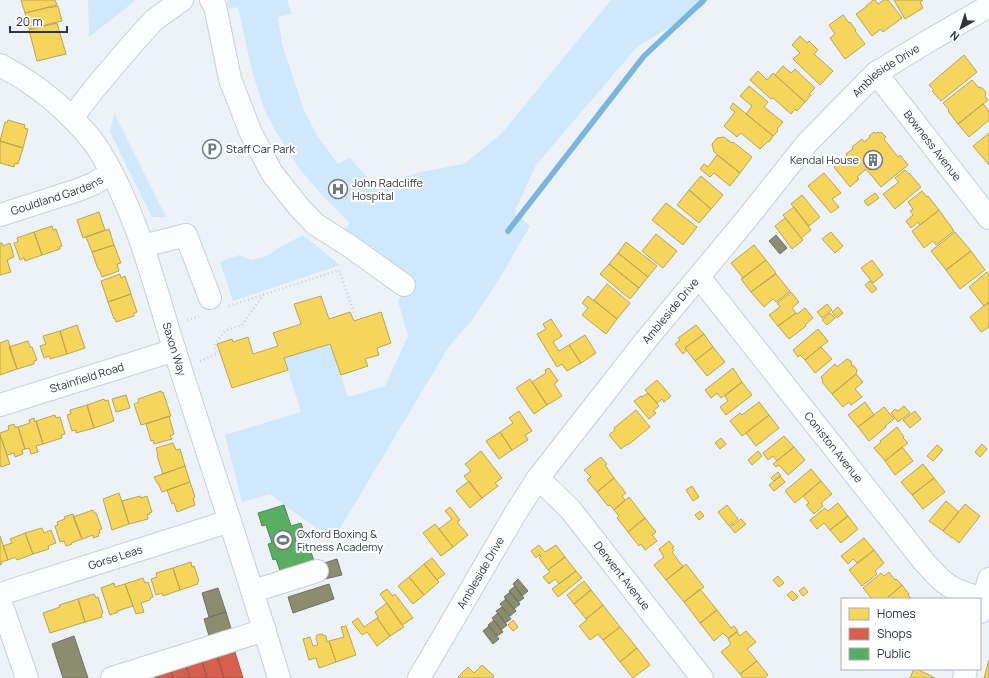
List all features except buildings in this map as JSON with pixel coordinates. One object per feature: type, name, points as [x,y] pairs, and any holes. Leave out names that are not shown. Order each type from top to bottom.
[{"type":"street","points":[[72,118],[94,89],[154,20],[182,0]]},
{"type":"street","points":[[211,0],[215,6],[230,79],[250,131],[272,173],[298,206],[315,224],[348,245],[404,285]]},
{"type":"street","name":"Ambleside Drive","points":[[419,678],[515,514],[538,478],[642,346],[807,143],[876,73],[989,6]]},
{"type":"street","name":"Saxon Way","points":[[0,65],[30,82],[47,95],[86,132],[98,149],[129,209],[143,246],[177,359],[253,591],[279,678]]},
{"type":"street","name":"Bowness Avenue","points":[[876,73],[989,218]]},
{"type":"street","name":"Gouldland Gardens","points":[[0,215],[78,190],[93,184],[111,173]]},
{"type":"street","points":[[143,246],[186,235],[210,298]]},
{"type":"street","name":"Coniston Avenue","points":[[698,277],[925,563],[947,585],[974,598]]},
{"type":"street","name":"Stainfield Road","points":[[0,405],[177,359]]},
{"type":"street","name":"Derwent Avenue","points":[[538,478],[570,508],[702,678]]},
{"type":"street","name":"Gorse Leas","points":[[0,594],[230,521]]},
{"type":"street","points":[[253,591],[317,570]]},
{"type":"street","points":[[0,600],[27,678]]},
{"type":"street","points":[[112,678],[264,630]]},
{"type":"path","points":[[177,359],[217,354],[214,345],[226,330],[242,325],[264,294],[339,270],[356,318]]},
{"type":"shaded area","points":[[88,0],[136,0],[89,37]]},
{"type":"shaded area","points":[[227,0],[287,0],[292,14],[278,17],[282,44],[304,110],[318,137],[338,164],[350,158],[367,177],[374,189],[416,173],[464,164],[501,134],[611,0],[706,0],[704,6],[637,47],[536,165],[514,213],[530,226],[495,286],[472,320],[448,348],[333,540],[270,494],[242,502],[225,435],[301,412],[284,358],[330,344],[348,397],[385,386],[408,336],[398,301],[409,282],[345,229],[350,223],[322,195],[298,167],[264,109],[252,71],[238,7],[228,9]]},
{"type":"shaded area","points":[[114,113],[166,217],[152,217],[110,132]]},
{"type":"shaded area","points":[[303,235],[340,265],[233,301],[220,262],[239,255],[251,260],[264,257]]},
{"type":"waterway","points":[[508,231],[644,56],[704,0]]},
{"type":"place","name":"Staff Car Park","points":[[212,149]]},
{"type":"place","name":"Kendal House","points":[[873,160]]},
{"type":"place","name":"John Radcliffe Hospital","points":[[338,189]]},
{"type":"place","name":"Oxford Boxing & Fitness Academy","points":[[283,540]]}]
